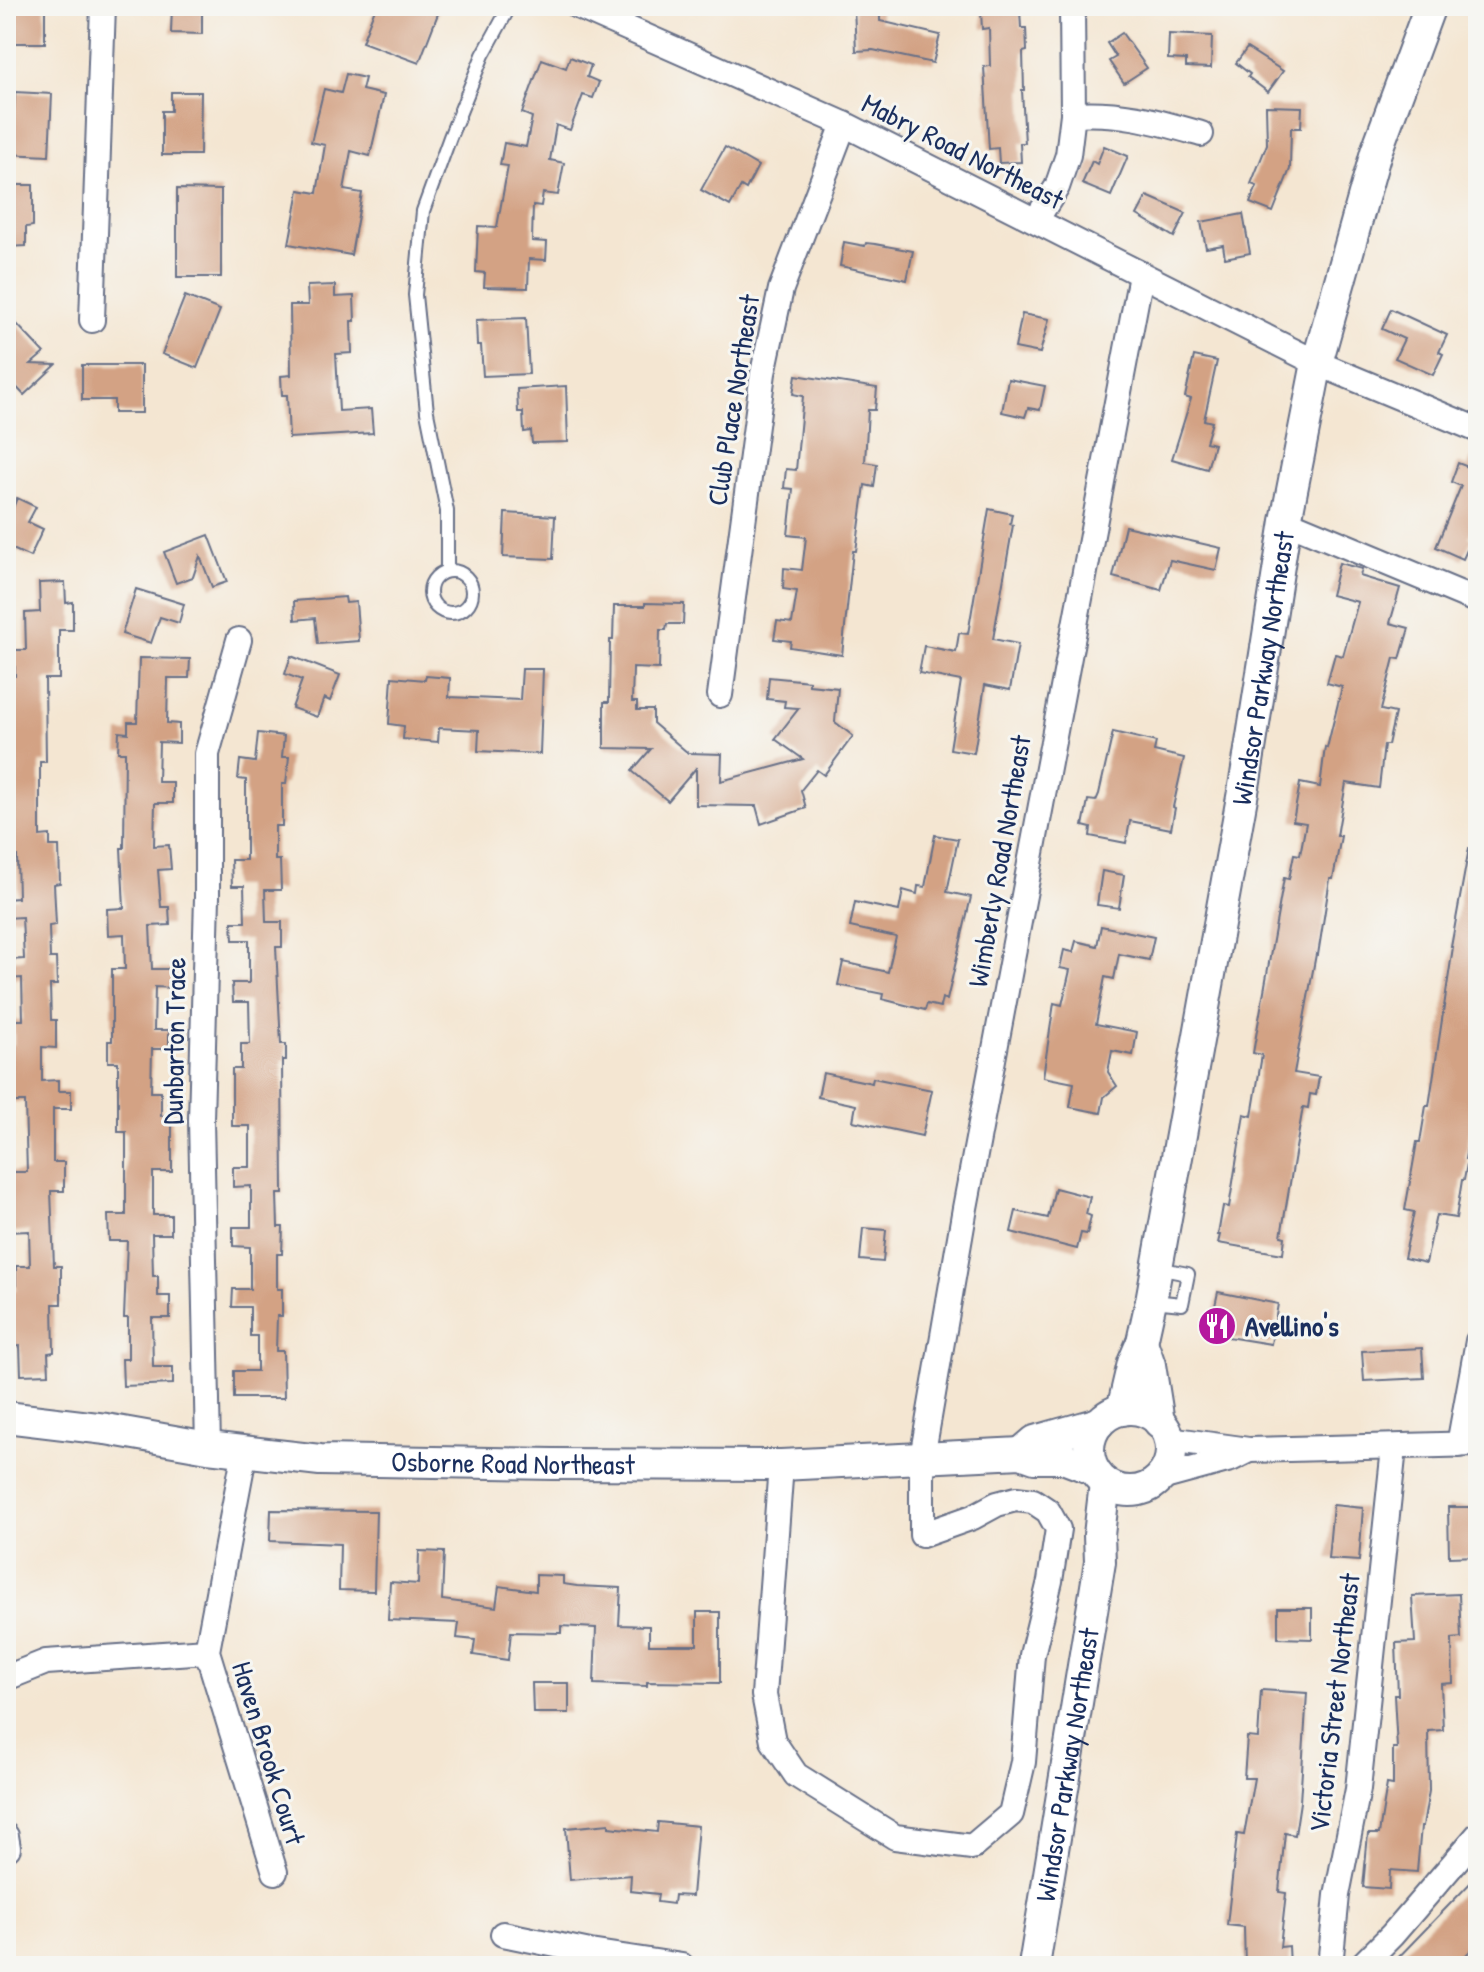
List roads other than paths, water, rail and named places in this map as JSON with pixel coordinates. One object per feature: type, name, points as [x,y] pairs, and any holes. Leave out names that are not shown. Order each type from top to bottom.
[{"type":"street","points":[[92,320],[103,6]]},
{"type":"street","name":"Mabry Road Northeast","points":[[577,6],[844,124],[1317,363],[1478,430]]},
{"type":"street","points":[[1036,220],[1057,187],[1068,155],[1073,114],[1072,6]]},
{"type":"street","name":"Windsor Parkway Northeast","points":[[1110,1417],[1142,1342],[1151,1301],[1246,775],[1286,521],[1317,363],[1376,152],[1430,6]]},
{"type":"street","points":[[1073,114],[1119,113],[1201,134]]},
{"type":"street","name":"Club Place Northeast","points":[[720,695],[763,373],[781,289],[844,124]]},
{"type":"street","name":"Wimberly Road Northeast","points":[[781,1465],[764,1695],[773,1741],[796,1775],[895,1837],[972,1847],[1011,1814],[1023,1762],[1032,1655],[1050,1581],[1058,1529],[1048,1511],[1033,1501],[1016,1499],[922,1535],[922,1458],[1041,800],[1141,275]]},
{"type":"street","points":[[1286,521],[1478,601]]},
{"type":"street","name":"Dunbarton Trace","points":[[208,1447],[201,1120],[207,754],[239,640]]},
{"type":"street","points":[[1249,1450],[1231,1459],[1124,1492],[1099,1476],[1089,1455],[1089,1442],[1110,1417],[1141,1410],[1164,1430],[1249,1450],[1468,1445],[1478,1341]]},
{"type":"street","name":"Windsor Parkway Northeast","points":[[1142,1342],[1164,1430]]},
{"type":"street","name":"Osborne Road Northeast","points":[[6,1417],[320,1460],[781,1465],[1021,1453],[1035,1458],[1063,1458],[1099,1476]]},
{"type":"street","name":"Osborne Road Northeast","points":[[1021,1453],[1035,1441],[1110,1417]]},
{"type":"street","points":[[1149,1485],[1168,1466],[1171,1452],[1164,1430]]},
{"type":"street","name":"Victoria Street Northeast","points":[[1330,1966],[1337,1895],[1358,1789],[1394,1448]]},
{"type":"street","points":[[6,1678],[46,1662],[207,1651],[245,1450]]},
{"type":"street","name":"Windsor Parkway Northeast","points":[[1034,1966],[1100,1562],[1099,1476]]},
{"type":"street","name":"Windsor Parkway Northeast","points":[[1100,1562],[1111,1548],[1125,1508],[1149,1485]]},
{"type":"street","name":"Haven Brook Court","points":[[207,1651],[275,1872]]},
{"type":"street","points":[[1361,1966],[1392,1935],[1478,1835]]},
{"type":"street","points":[[503,1934],[590,1952],[682,1966]]},
{"type":"lane","points":[[447,571],[447,511],[427,412],[415,295],[423,211],[483,55],[510,6]]},
{"type":"place","name":"Avellino's","points":[[1217,1326]]}]
